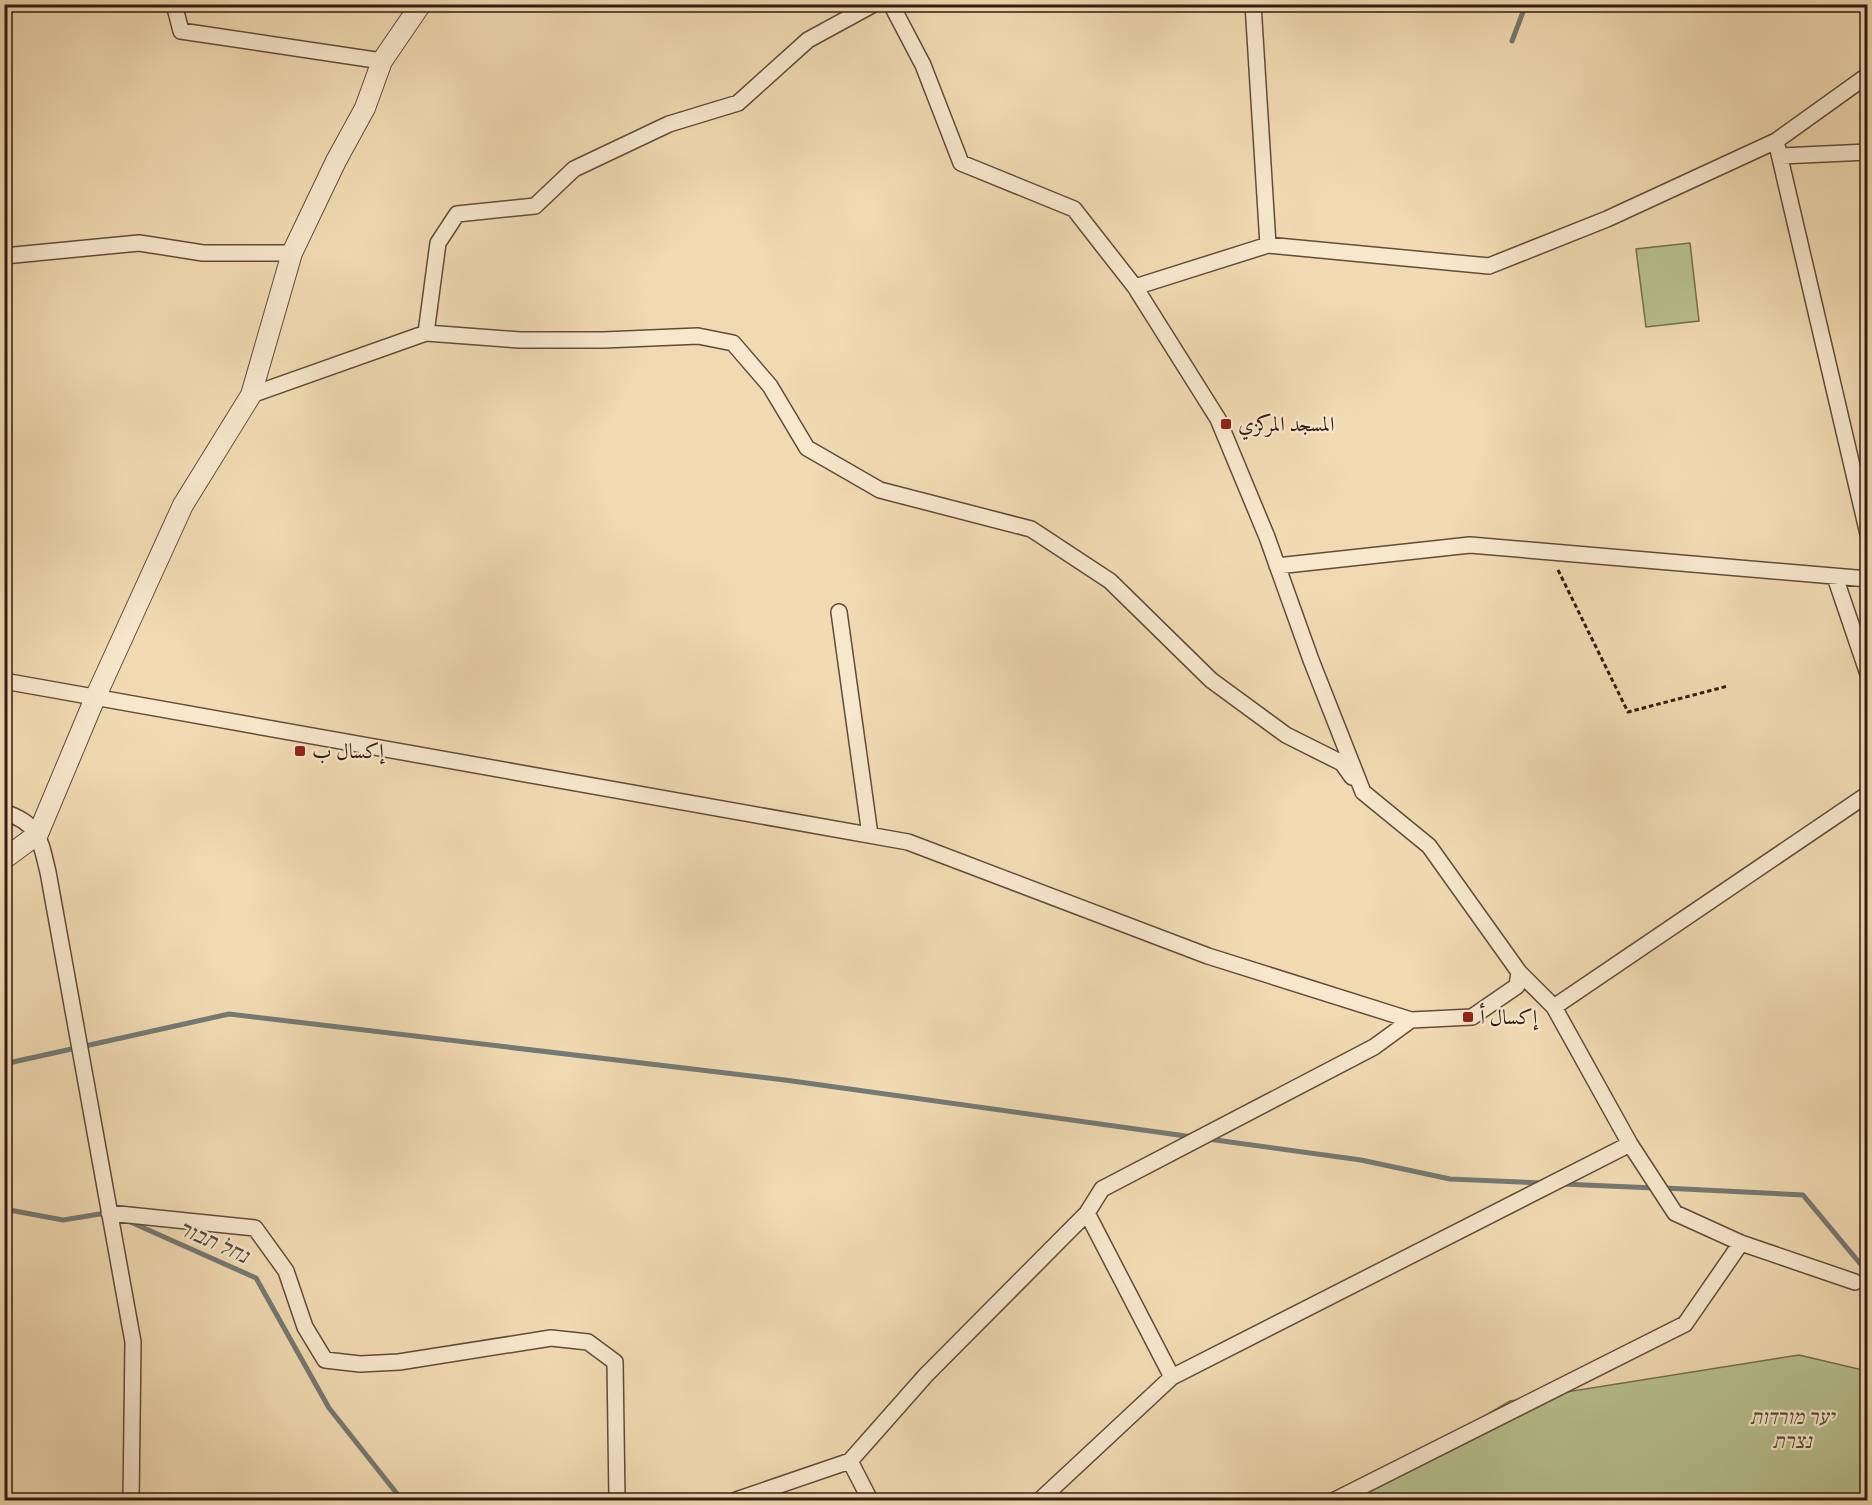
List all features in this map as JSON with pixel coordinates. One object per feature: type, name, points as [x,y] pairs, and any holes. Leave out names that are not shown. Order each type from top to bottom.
[{"type":"street","points":[[174,4],[181,31],[382,62]]},
{"type":"street","points":[[4,859],[38,834],[95,698],[183,505],[251,395],[292,253],[336,161],[365,108],[382,62],[421,4]]},
{"type":"street","points":[[426,333],[438,243],[457,214],[535,206],[574,168],[669,124],[738,103],[808,40],[874,4]]},
{"type":"street","points":[[891,4],[923,65],[961,163],[1074,209],[1135,288],[1218,419],[1277,566],[1362,792]]},
{"type":"street","points":[[1253,4],[1268,245]]},
{"type":"street","points":[[1135,288],[1268,245],[1489,266],[1779,149],[1868,75]]},
{"type":"street","points":[[1779,149],[1868,152]]},
{"type":"street","points":[[1779,149],[1868,534]]},
{"type":"street","points":[[4,256],[140,243],[203,253],[292,253]]},
{"type":"street","points":[[251,395],[426,333],[520,340],[604,340],[698,336],[734,343],[770,386],[807,448],[880,490],[1030,529],[1110,581],[1211,680],[1286,735],[1342,763],[1362,792],[1429,846],[1519,972],[1554,1007],[1630,1143],[1675,1213],[1741,1243],[1855,1282]]},
{"type":"street","points":[[1277,566],[1470,545],[1868,579]]},
{"type":"street","points":[[1835,577],[1868,674]]},
{"type":"street","points":[[839,612],[870,834]]},
{"type":"street","points":[[4,681],[908,842],[1208,956],[1411,1020],[1472,1017],[1517,986],[1519,972]]},
{"type":"street","points":[[1554,1007],[1868,794]]},
{"type":"street","points":[[4,812],[18,817],[38,834],[48,872],[133,1342],[131,1500]]},
{"type":"street","points":[[736,1500],[850,1461],[926,1375],[1087,1213],[1102,1189],[1374,1047],[1411,1020]]},
{"type":"street","points":[[1040,1500],[1172,1377],[1630,1143]]},
{"type":"street","points":[[109,1213],[255,1228],[286,1271],[305,1327],[325,1360],[360,1364],[399,1362],[551,1338],[588,1342],[615,1362],[617,1500]]},
{"type":"street","points":[[1087,1213],[1172,1377]]},
{"type":"street","points":[[1335,1500],[1685,1323],[1741,1243]]},
{"type":"street","points":[[850,1461],[870,1500]]},
{"type":"path","points":[[1550,552],[1628,712],[1728,686]]},
{"type":"green space","points":[[1690,243],[1699,321],[1646,327],[1636,249]]},
{"type":"green space","name":"יער מורדות נצרת","points":[[1799,1355],[1867,1371],[1867,1500],[1341,1500],[1510,1401]]},
{"type":"waterway","points":[[1512,41],[1526,4]]},
{"type":"waterway","points":[[4,1064],[229,1014],[785,1080],[1193,1137]]},
{"type":"waterway","points":[[1208,1139],[1361,1160],[1450,1179],[1543,1183]]},
{"type":"waterway","points":[[1562,1184],[1654,1188]]},
{"type":"waterway","points":[[1664,1188],[1803,1195],[1868,1273]]},
{"type":"waterway","name":"נחל תבור","points":[[4,1209],[63,1220],[106,1213]]},
{"type":"waterway","name":"נחל תבור","points":[[126,1220],[256,1278],[329,1408],[402,1500]]},
{"type":"place","name":"المسجد المركزي","points":[[1226,424]]},
{"type":"place","name":"إكسال ب","points":[[300,751]]},
{"type":"place","name":"إكسال أ","points":[[1468,1017]]}]
